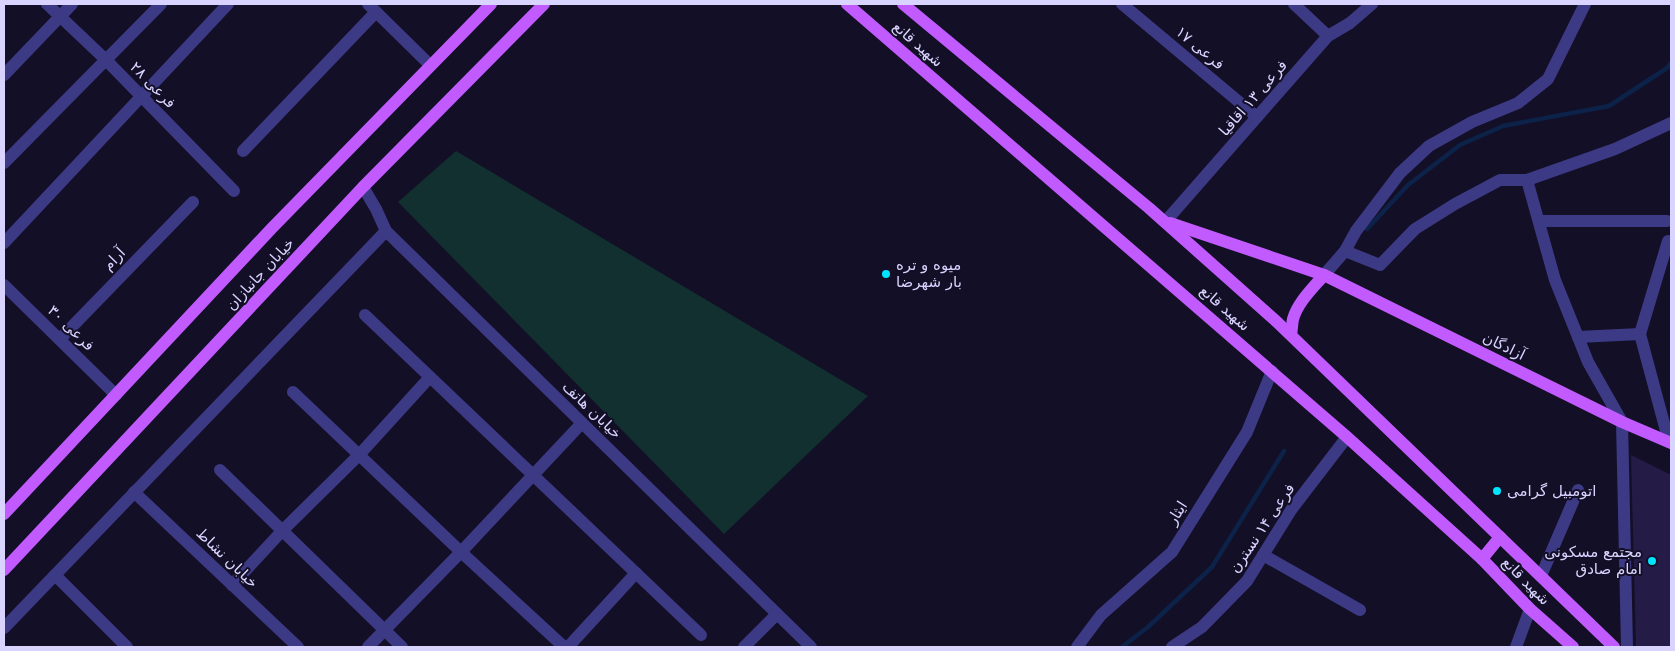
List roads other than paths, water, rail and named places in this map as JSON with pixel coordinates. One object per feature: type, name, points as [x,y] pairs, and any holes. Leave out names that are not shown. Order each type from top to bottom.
[{"type":"main road","name":"خیابان جانبازان","points":[[4,514],[272,228],[491,4]]},
{"type":"main road","name":"خیابان جانبازان","points":[[4,570],[363,187],[544,4]]},
{"type":"main road","name":"شهید قانع","points":[[847,4],[1347,437],[1482,559],[1530,609],[1573,647]]},
{"type":"main road","name":"شهید قانع","points":[[903,4],[1165,222],[1291,335],[1614,647]]},
{"type":"main road","name":"آزادگان","points":[[1165,222],[1324,275],[1622,422],[1670,442]]},
{"type":"main road","points":[[1291,335],[1293,318],[1299,307],[1308,292],[1324,275]]},
{"type":"main road","points":[[1482,559],[1500,537]]},
{"type":"street","name":"فرعی ۲۸","points":[[47,4],[106,60],[234,191]]},
{"type":"street","points":[[4,75],[72,4]]},
{"type":"street","points":[[4,162],[161,4]]},
{"type":"street","points":[[4,244],[228,4]]},
{"type":"street","name":"فرعی ۱۷","points":[[1122,4],[1257,117]]},
{"type":"street","points":[[1294,4],[1328,36]]},
{"type":"street","name":"فرعی ۱۳ اقاقیا","points":[[1165,222],[1328,36],[1350,23],[1372,4]]},
{"type":"street","points":[[1324,275],[1345,251],[1356,231],[1400,173],[1429,146],[1472,122],[1518,103],[1548,79],[1585,4]]},
{"type":"street","points":[[243,150],[372,8],[430,65]]},
{"type":"street","points":[[1345,251],[1380,265],[1415,229],[1455,204],[1500,180],[1527,180],[1615,149],[1671,123]]},
{"type":"street","points":[[1527,180],[1555,280],[1588,362],[1622,422],[1627,647]]},
{"type":"street","name":"خیابان هاتف","points":[[363,187],[386,231],[811,647]]},
{"type":"street","name":"آرام","points":[[60,340],[192,202]]},
{"type":"street","points":[[1538,221],[1667,221]]},
{"type":"street","points":[[4,628],[386,231]]},
{"type":"street","points":[[1668,241],[1640,334],[1670,442]]},
{"type":"street","name":"فرعی ۳۰","points":[[4,285],[116,395]]},
{"type":"street","points":[[365,315],[701,635]]},
{"type":"street","points":[[1578,337],[1640,334]]},
{"type":"street","name":"ایثار","points":[[1077,647],[1101,615],[1172,552],[1247,432],[1272,371]]},
{"type":"street","points":[[232,585],[282,530],[358,454],[430,377]]},
{"type":"street","points":[[293,392],[564,647]]},
{"type":"street","points":[[368,647],[461,552],[582,423]]},
{"type":"street","name":"فرعی ۱۴ نسترن","points":[[1172,647],[1202,627],[1247,581],[1291,510],[1347,437]]},
{"type":"street","points":[[220,470],[402,647]]},
{"type":"street","points":[[1540,576],[1578,490]]},
{"type":"street","name":"خیابان نشاط","points":[[134,492],[298,647]]},
{"type":"street","points":[[1263,555],[1360,610]]},
{"type":"street","points":[[568,647],[636,573]]},
{"type":"street","points":[[55,575],[127,647]]},
{"type":"street","points":[[1516,647],[1530,609]]},
{"type":"street","points":[[744,647],[777,614]]},
{"type":"waterway","points":[[1367,229],[1408,185],[1460,145],[1503,126],[1609,106],[1667,68],[1671,63]]},
{"type":"waterway","points":[[1122,647],[1148,627],[1212,567],[1284,451]]},
{"type":"place","name":"میوه و تره بار شهرضا","points":[[886,274]]},
{"type":"place","name":"اتومبیل گرامی","points":[[1497,491]]},
{"type":"place","name":"مجتمع مسکونی امام صادق","points":[[1652,561]]}]
